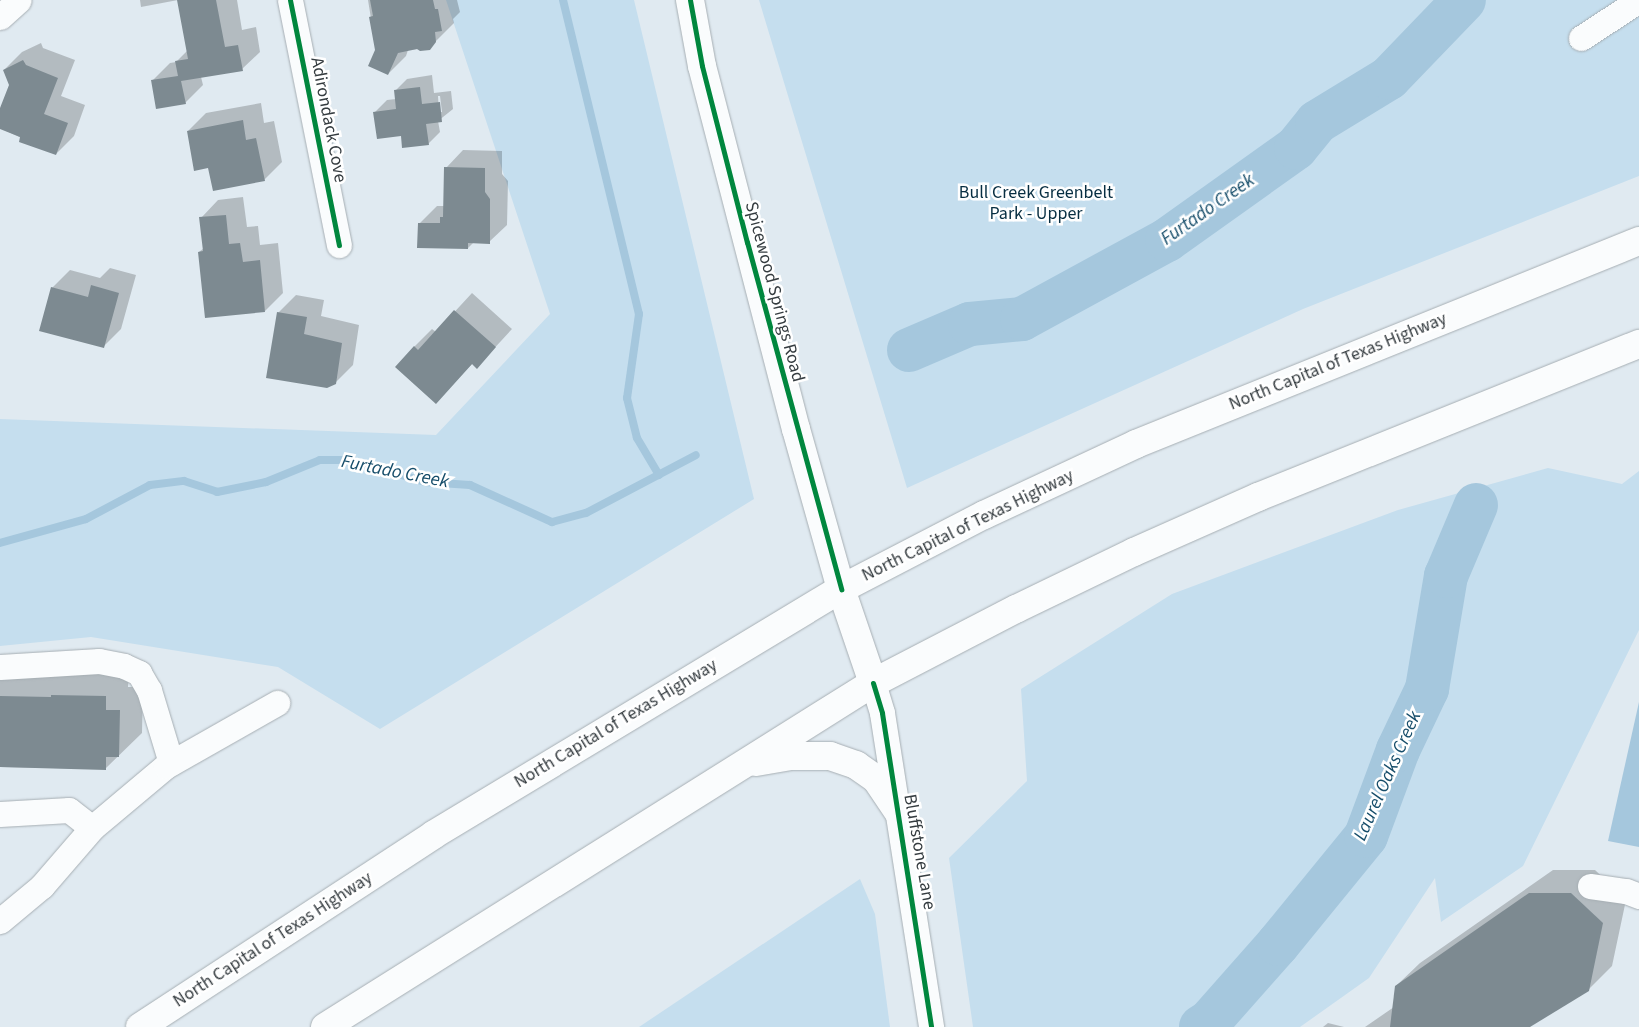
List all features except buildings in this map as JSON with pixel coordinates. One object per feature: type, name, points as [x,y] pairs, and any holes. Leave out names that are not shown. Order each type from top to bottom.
[{"type":"main road","name":"Spicewood Springs Road","points":[[690,0],[702,66],[744,233],[841,589],[873,683]]},
{"type":"main road","name":"North Capital of Texas Highway","points":[[140,1027],[433,835],[841,589],[984,515],[1136,444],[1639,241]]},
{"type":"main road","points":[[325,1027],[873,683],[1025,605],[1240,505],[1639,344]]},
{"type":"main road","points":[[745,764],[789,756],[830,756],[856,765],[876,779],[898,812]]},
{"type":"street","points":[[0,16],[19,0]]},
{"type":"street","name":"Adirondack Cove","points":[[290,0],[339,245]]},
{"type":"street","points":[[1581,38],[1639,0]]},
{"type":"street","points":[[0,667],[99,661],[124,666],[139,673],[149,690],[172,763]]},
{"type":"street","name":"Bluffstone Lane","points":[[873,683],[882,713],[931,1027]]},
{"type":"street","points":[[0,921],[42,886],[92,828],[172,763],[277,703]]},
{"type":"street","points":[[0,814],[69,810],[92,828]]},
{"type":"street","points":[[1590,886],[1626,891],[1639,896]]},
{"type":"green space","points":[[446,0],[634,0],[754,499],[380,729],[278,667],[91,637],[0,646],[0,419],[436,435],[550,314]]},
{"type":"green space","name":"Bull Creek Greenbelt Park - Upper","points":[[759,0],[1639,0],[1639,176],[1303,309],[907,488]]},
{"type":"green space","points":[[1548,468],[1622,484],[1639,471],[1639,630],[1523,866],[1441,922],[1435,878],[1369,978],[1300,1027],[973,1027],[949,858],[1027,781],[1021,689],[1172,594],[1398,510]]},
{"type":"green space","points":[[860,879],[875,914],[890,1027],[639,1027]]},
{"type":"shaded area","points":[[1639,702],[1639,847],[1608,841]]},
{"type":"waterway","points":[[563,0],[639,314],[627,398],[637,438],[659,475]]},
{"type":"waterway","name":"Furtado Creek","points":[[909,350],[970,324],[1022,319],[1167,240],[1296,148],[1317,122],[1389,78],[1464,0]]},
{"type":"waterway","name":"Furtado Creek","points":[[0,543],[86,519],[150,485],[184,481],[217,492],[266,482],[320,460],[350,460],[425,482],[470,485],[552,522],[586,513],[696,455]]},
{"type":"waterway","name":"Laurel Oaks Creek","points":[[1201,1027],[1209,1022],[1278,944],[1366,836],[1398,750],[1427,689],[1446,576],[1476,505]]},
{"type":"cycle path","points":[[290,0],[339,245]]},
{"type":"cycle path","points":[[690,0],[702,66],[747,242],[841,589]]},
{"type":"cycle path","points":[[873,683],[882,713],[931,1027]]}]
